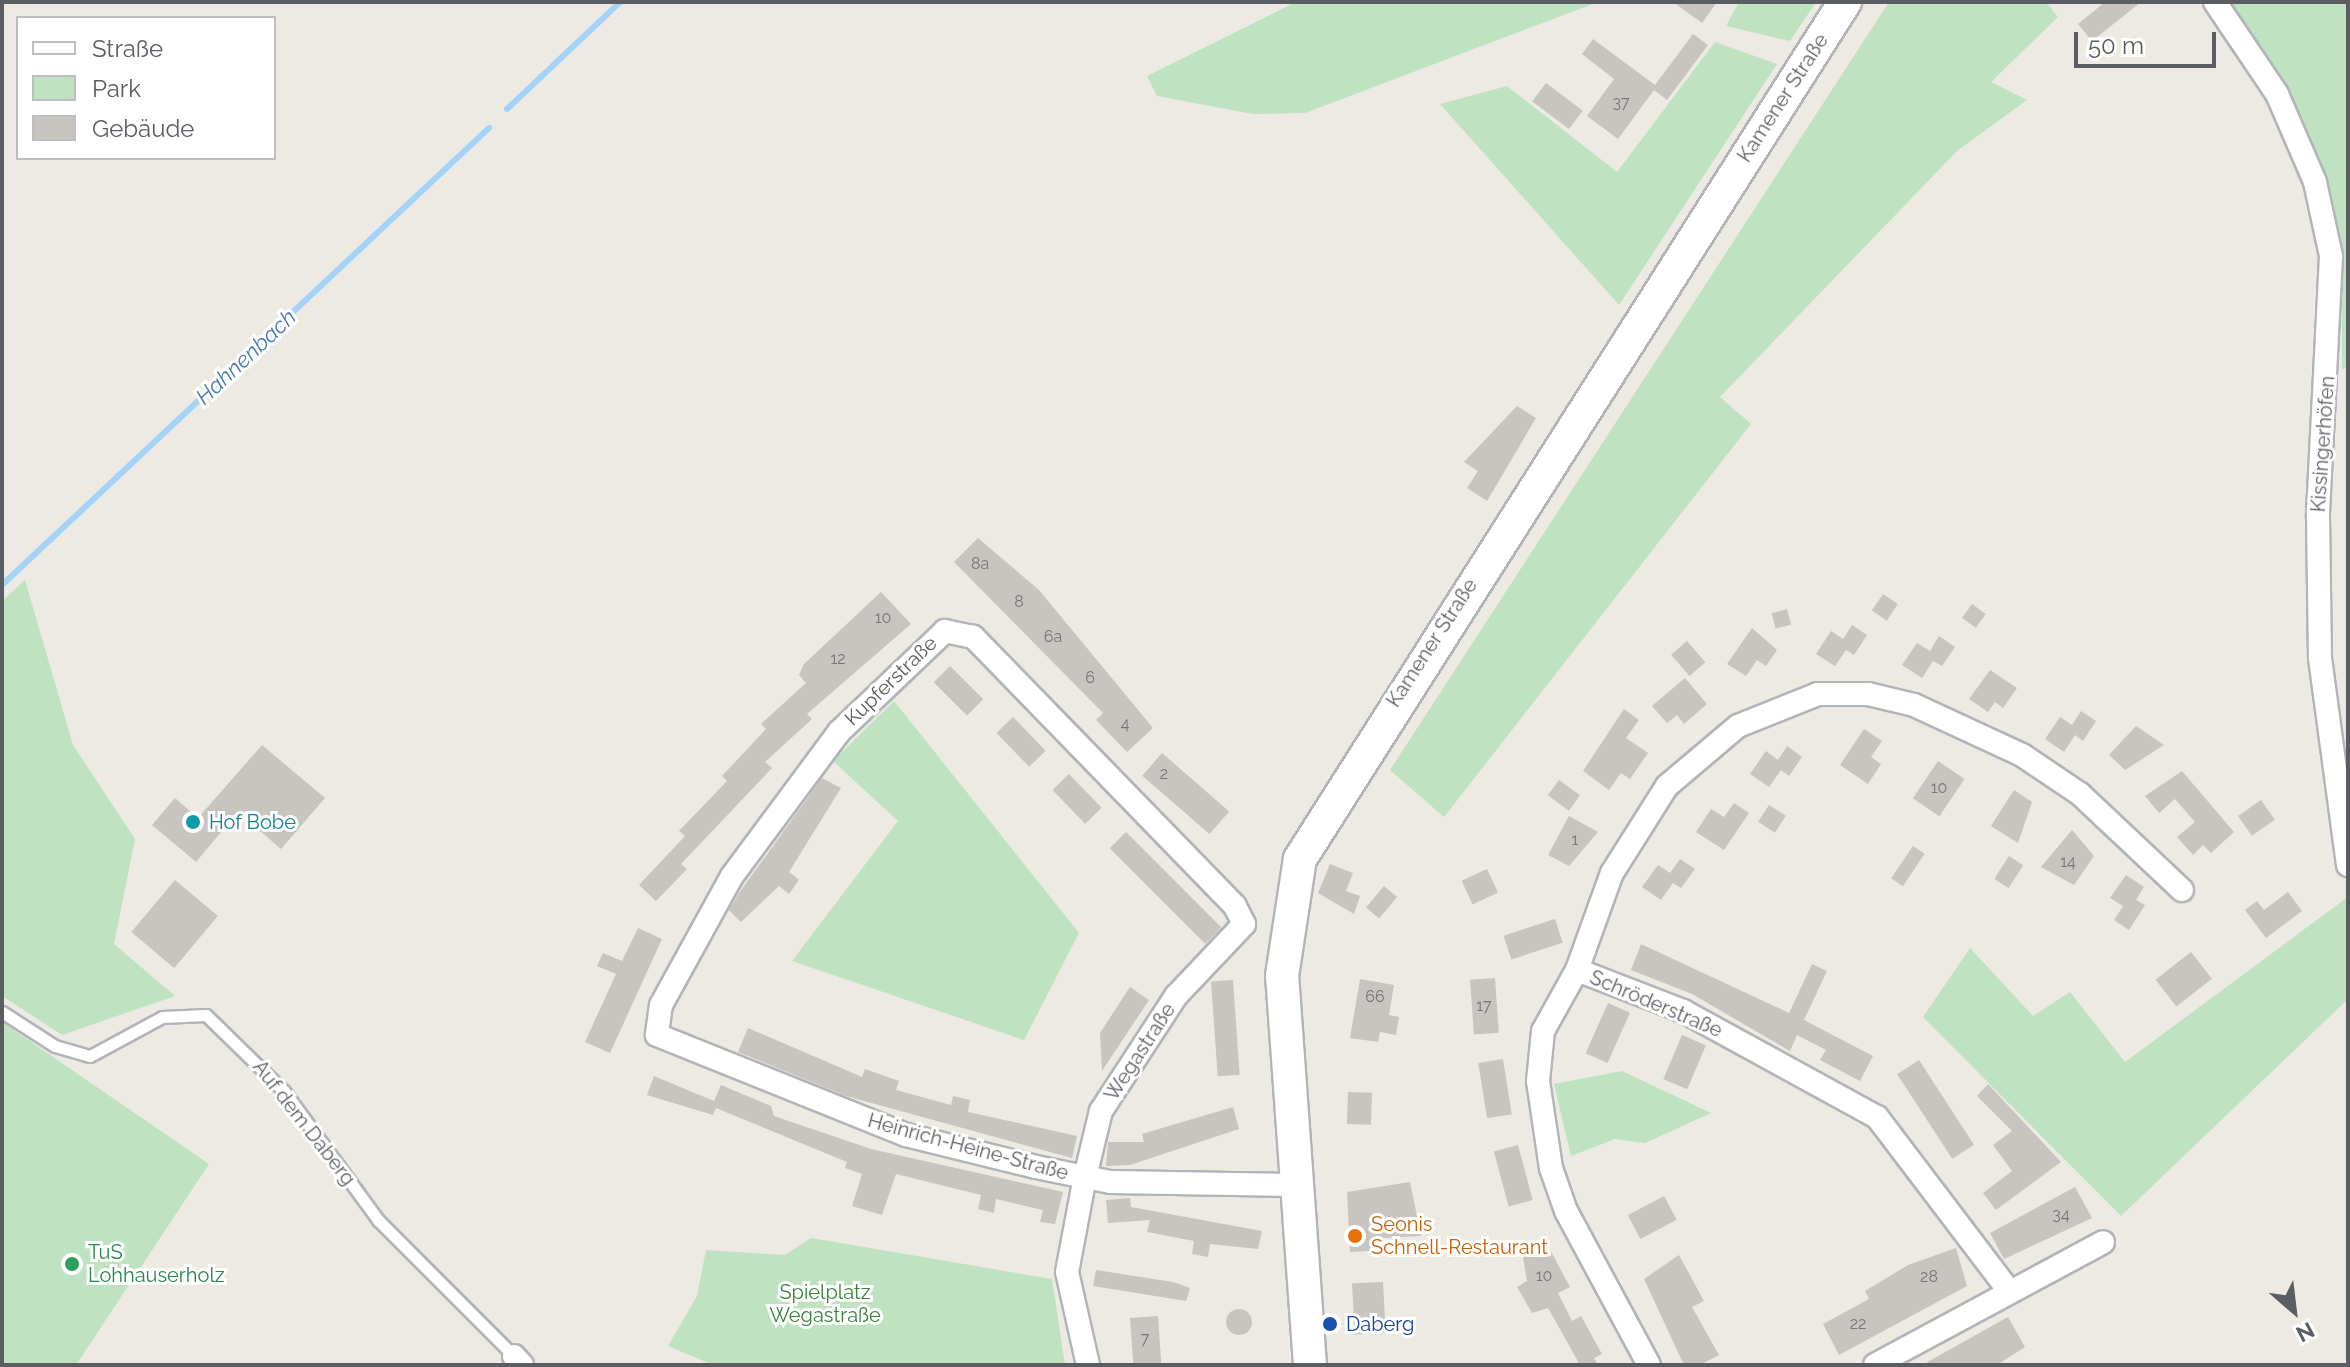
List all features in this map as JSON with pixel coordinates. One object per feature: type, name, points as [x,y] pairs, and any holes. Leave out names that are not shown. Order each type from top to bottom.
[{"type":"main road","name":"Kamener Straße","points":[[1310,1365],[1282,976],[1300,859],[1845,2]]},
{"type":"street","name":"Kissingerhöfen","points":[[2215,2],[2277,94],[2315,182],[2331,256],[2318,517],[2320,658],[2348,865]]},
{"type":"street","name":"Kupferstraße","points":[[657,1035],[661,1005],[732,876],[839,732],[945,631],[973,637],[1235,906]]},
{"type":"street","points":[[1577,970],[1612,873],[1667,786],[1738,726],[1818,694],[1868,694],[1914,705],[2022,755],[2080,794],[2182,890]]},
{"type":"street","name":"Wegastraße","points":[[1088,1365],[1067,1272],[1101,1111],[1176,996],[1242,932],[1235,906]]},
{"type":"street","name":"Schröderstraße","points":[[1649,1365],[1566,1211],[1551,1168],[1538,1081],[1543,1031],[1577,970],[1683,1011],[1877,1117],[2009,1291]]},
{"type":"street","name":"Heinrich-Heine-Straße","points":[[657,1035],[906,1135],[1085,1177],[1295,1185]]},
{"type":"street","points":[[1875,1365],[2103,1242]]},
{"type":"lane","name":"Auf dem Daberg","points":[[2,1012],[55,1046],[90,1056],[162,1017],[206,1015],[284,1091],[388,1232],[518,1361]]},
{"type":"green space","points":[[1296,2],[1598,2],[1305,113],[1253,114],[1157,96],[1147,76]]},
{"type":"green space","points":[[1739,2],[1816,2],[1790,41],[1726,26]]},
{"type":"green space","points":[[1889,2],[2046,2],[2058,17],[1991,82],[2027,100],[1957,151],[1720,397],[1751,424],[1444,817],[1390,770]]},
{"type":"green space","points":[[2226,2],[2348,2],[2348,365],[2342,370],[2342,258],[2324,192]]},
{"type":"green space","points":[[1715,42],[1777,64],[1619,305],[1440,104],[1507,86],[1617,172]]},
{"type":"green space","points":[[25,580],[73,745],[135,839],[114,944],[175,996],[62,1035],[2,996],[2,601]]},
{"type":"green space","points":[[894,701],[1079,933],[1024,1040],[792,961],[898,821],[833,761]]},
{"type":"green space","points":[[2348,897],[2348,999],[2121,1216],[1923,1017],[1970,948],[2033,1016],[2070,992],[2125,1062]]},
{"type":"green space","name":"TuS Lohhauserholz","points":[[2,1022],[209,1164],[76,1365],[2,1365]]},
{"type":"green space","points":[[1622,1071],[1711,1113],[1645,1143],[1615,1139],[1571,1156],[1554,1084]]},
{"type":"green space","name":"Spielplatz Wegastraße","points":[[811,1238],[1052,1279],[1065,1365],[713,1365],[668,1346],[697,1296],[706,1250],[785,1255]]},
{"type":"building","points":[[1673,2],[1717,2],[1702,23]]},
{"type":"building","points":[[2105,2],[2141,2],[2092,41],[2078,24]]},
{"type":"building","points":[[1693,34],[1708,45],[1667,100],[1654,90],[1618,139],[1587,116],[1614,79],[1582,54],[1593,39],[1655,85]]},
{"type":"building","points":[[1546,83],[1583,111],[1569,129],[1532,101]]},
{"type":"building","points":[[1517,406],[1536,418],[1487,501],[1467,488],[1478,471],[1464,462]]},
{"type":"building","points":[[978,538],[1039,590],[1153,728],[1127,752],[1096,720],[1103,713],[954,562]]},
{"type":"building","points":[[881,592],[911,624],[807,714],[812,719],[765,762],[772,768],[681,864],[687,869],[656,901],[639,885],[685,836],[679,831],[727,781],[722,776],[766,729],[761,724],[806,683],[799,675],[804,664]]},
{"type":"building","points":[[1883,594],[1898,604],[1887,621],[1872,611]]},
{"type":"building","points":[[1972,604],[1986,614],[1976,628],[1962,618]]},
{"type":"building","points":[[1787,609],[1791,624],[1776,629],[1772,613]]},
{"type":"building","points":[[1852,625],[1867,635],[1854,655],[1846,650],[1835,666],[1816,654],[1831,631],[1843,639]]},
{"type":"building","points":[[1752,628],[1777,650],[1766,666],[1757,660],[1746,676],[1727,664]]},
{"type":"building","points":[[1939,636],[1955,647],[1942,666],[1933,661],[1922,678],[1902,665],[1917,643],[1930,651]]},
{"type":"building","points":[[1687,641],[1705,662],[1690,676],[1671,655]]},
{"type":"building","points":[[950,666],[983,699],[967,715],[934,682]]},
{"type":"building","points":[[1990,670],[2017,688],[2003,708],[1995,702],[1988,712],[1969,699]]},
{"type":"building","points":[[1685,678],[1707,704],[1684,724],[1677,715],[1667,723],[1652,706]]},
{"type":"building","points":[[1624,709],[1639,720],[1626,738],[1648,753],[1630,779],[1621,773],[1609,790],[1583,771]]},
{"type":"building","points":[[2081,711],[2096,721],[2083,741],[2075,735],[2064,752],[2045,739],[2060,717],[2072,725]]},
{"type":"building","points":[[1013,717],[1046,751],[1029,767],[996,733]]},
{"type":"building","points":[[2136,726],[2164,745],[2125,770],[2109,755]]},
{"type":"building","points":[[1864,729],[1882,741],[1871,757],[1881,764],[1868,784],[1840,765]]},
{"type":"building","points":[[262,745],[325,798],[281,849],[238,812],[196,862],[152,825],[175,798],[198,818]]},
{"type":"building","points":[[1787,746],[1802,757],[1789,776],[1781,770],[1769,787],[1750,774],[1766,751],[1778,760]]},
{"type":"building","points":[[1162,753],[1229,811],[1209,834],[1142,776]]},
{"type":"building","points":[[1938,761],[1965,779],[1939,816],[1913,798]]},
{"type":"building","points":[[2182,771],[2234,832],[2211,853],[2203,845],[2193,855],[2177,837],[2195,822],[2175,799],[2159,813],[2145,796]]},
{"type":"building","points":[[1069,774],[1102,808],[1085,824],[1052,790]]},
{"type":"building","points":[[822,778],[841,788],[789,872],[799,880],[789,894],[779,886],[741,922],[729,910]]},
{"type":"building","points":[[1559,780],[1580,795],[1569,811],[1548,795]]},
{"type":"building","points":[[2014,790],[2032,802],[2018,843],[1991,826]]},
{"type":"building","points":[[2261,800],[2275,820],[2252,836],[2238,816]]},
{"type":"building","points":[[1734,803],[1749,813],[1724,850],[1696,832],[1711,809],[1724,817]]},
{"type":"building","points":[[1769,805],[1786,816],[1775,833],[1758,822]]},
{"type":"building","points":[[1569,816],[1598,832],[1569,866],[1548,855]]},
{"type":"building","points":[[2072,830],[2094,856],[2074,885],[2041,867]]},
{"type":"building","points":[[1126,832],[1221,927],[1205,944],[1110,848]]},
{"type":"building","points":[[1913,846],[1925,854],[1903,886],[1891,878]]},
{"type":"building","points":[[2009,856],[2023,865],[2009,888],[1994,879]]},
{"type":"building","points":[[1680,859],[1695,869],[1681,888],[1673,883],[1661,900],[1642,887],[1658,865],[1670,873]]},
{"type":"building","points":[[1330,864],[1353,873],[1346,891],[1360,896],[1354,914],[1318,893]]},
{"type":"building","points":[[1487,869],[1498,893],[1473,904],[1462,881]]},
{"type":"building","points":[[2126,875],[2144,887],[2136,900],[2145,905],[2129,930],[2114,920],[2123,906],[2110,898]]},
{"type":"building","points":[[175,880],[218,916],[174,968],[131,932]]},
{"type":"building","points":[[1384,886],[1397,897],[1379,918],[1366,907]]},
{"type":"building","points":[[2288,892],[2302,911],[2266,938],[2245,910],[2257,901],[2264,910]]},
{"type":"building","points":[[1555,919],[1563,943],[1511,959],[1504,936]]},
{"type":"building","points":[[638,928],[662,939],[610,1053],[585,1042],[616,974],[597,966],[603,953],[622,961]]},
{"type":"building","points":[[1641,944],[1789,1013],[1812,964],[1827,971],[1804,1020],[1873,1056],[1860,1081],[1820,1060],[1826,1050],[1797,1035],[1790,1051],[1692,994],[1631,970]]},
{"type":"building","points":[[2191,952],[2212,979],[2176,1006],[2156,980]]},
{"type":"building","points":[[1495,978],[1499,1033],[1474,1035],[1470,980]]},
{"type":"building","points":[[1360,979],[1394,985],[1389,1015],[1399,1017],[1396,1035],[1380,1032],[1378,1042],[1350,1038]]},
{"type":"building","points":[[1233,980],[1240,1075],[1218,1076],[1211,982]]},
{"type":"building","points":[[1130,987],[1149,1000],[1102,1071],[1100,1033]]},
{"type":"building","points":[[1608,1003],[1630,1013],[1608,1063],[1586,1053]]},
{"type":"building","points":[[748,1028],[862,1077],[865,1069],[899,1081],[896,1090],[951,1105],[953,1096],[970,1100],[968,1112],[1077,1136],[1072,1158],[846,1096],[738,1052]]},
{"type":"building","points":[[1682,1035],[1706,1045],[1687,1089],[1663,1079]]},
{"type":"building","points":[[1503,1059],[1512,1114],[1487,1118],[1478,1063]]},
{"type":"building","points":[[1919,1060],[1974,1145],[1952,1159],[1897,1074]]},
{"type":"building","points":[[654,1076],[714,1101],[721,1085],[771,1106],[774,1116],[871,1149],[1063,1192],[1055,1224],[1040,1222],[1043,1210],[996,1199],[994,1213],[978,1209],[981,1195],[896,1174],[882,1215],[852,1206],[862,1174],[845,1168],[847,1162],[716,1108],[713,1115],[647,1095]]},
{"type":"building","points":[[1988,1084],[2061,1162],[1996,1210],[1983,1193],[2012,1171],[1993,1145],[2012,1131],[1977,1096]]},
{"type":"building","points":[[1348,1092],[1372,1093],[1371,1125],[1347,1124]]},
{"type":"building","points":[[1233,1107],[1239,1129],[1130,1165],[1106,1166],[1108,1142],[1144,1142],[1142,1134]]},
{"type":"building","points":[[1518,1145],[1533,1200],[1509,1207],[1494,1151]]},
{"type":"building","points":[[1410,1182],[1421,1236],[1384,1238],[1385,1250],[1350,1252],[1347,1192]]},
{"type":"building","points":[[2075,1187],[2092,1218],[2004,1259],[1990,1233]]},
{"type":"building","points":[[1664,1196],[1677,1220],[1640,1239],[1628,1215]]},
{"type":"building","points":[[1130,1198],[1131,1207],[1262,1231],[1258,1249],[1210,1244],[1208,1257],[1192,1254],[1194,1241],[1147,1232],[1150,1220],[1108,1223],[1106,1200]]},
{"type":"building","points":[[1547,1244],[1570,1287],[1558,1293],[1572,1321],[1581,1316],[1602,1354],[1594,1358],[1598,1365],[1580,1365],[1548,1308],[1532,1313],[1517,1287],[1527,1281],[1523,1257]]},
{"type":"building","points":[[1956,1248],[1967,1286],[1839,1355],[1823,1324],[1869,1299],[1865,1291],[1908,1265]]},
{"type":"building","points":[[1679,1255],[1704,1301],[1692,1307],[1719,1355],[1700,1365],[1684,1365],[1644,1279]]},
{"type":"building","points":[[1096,1270],[1173,1282],[1190,1288],[1186,1301],[1093,1286]]},
{"type":"building","points":[[1383,1282],[1386,1333],[1355,1335],[1352,1284]]},
{"type":"building","points":[[1239,1309],[1248,1313],[1252,1322],[1248,1331],[1239,1335],[1230,1331],[1226,1322],[1230,1313]]},
{"type":"building","points":[[1158,1316],[1161,1365],[1133,1365],[1130,1318]]},
{"type":"building","points":[[2008,1317],[2025,1347],[1997,1365],[1922,1365]]},
{"type":"waterway","name":"Hahnenbach","points":[[507,109],[620,2]]},
{"type":"waterway","name":"Hahnenbach","points":[[2,585],[489,128]]},
{"type":"place","name":"Hof Bobe","points":[[193,822]]},
{"type":"place","name":"Seonis Schnell-Restaurant","points":[[1355,1236]]},
{"type":"place","name":"TuS Lohhauserholz","points":[[72,1264]]},
{"type":"place","name":"Daberg","points":[[1330,1324]]}]
